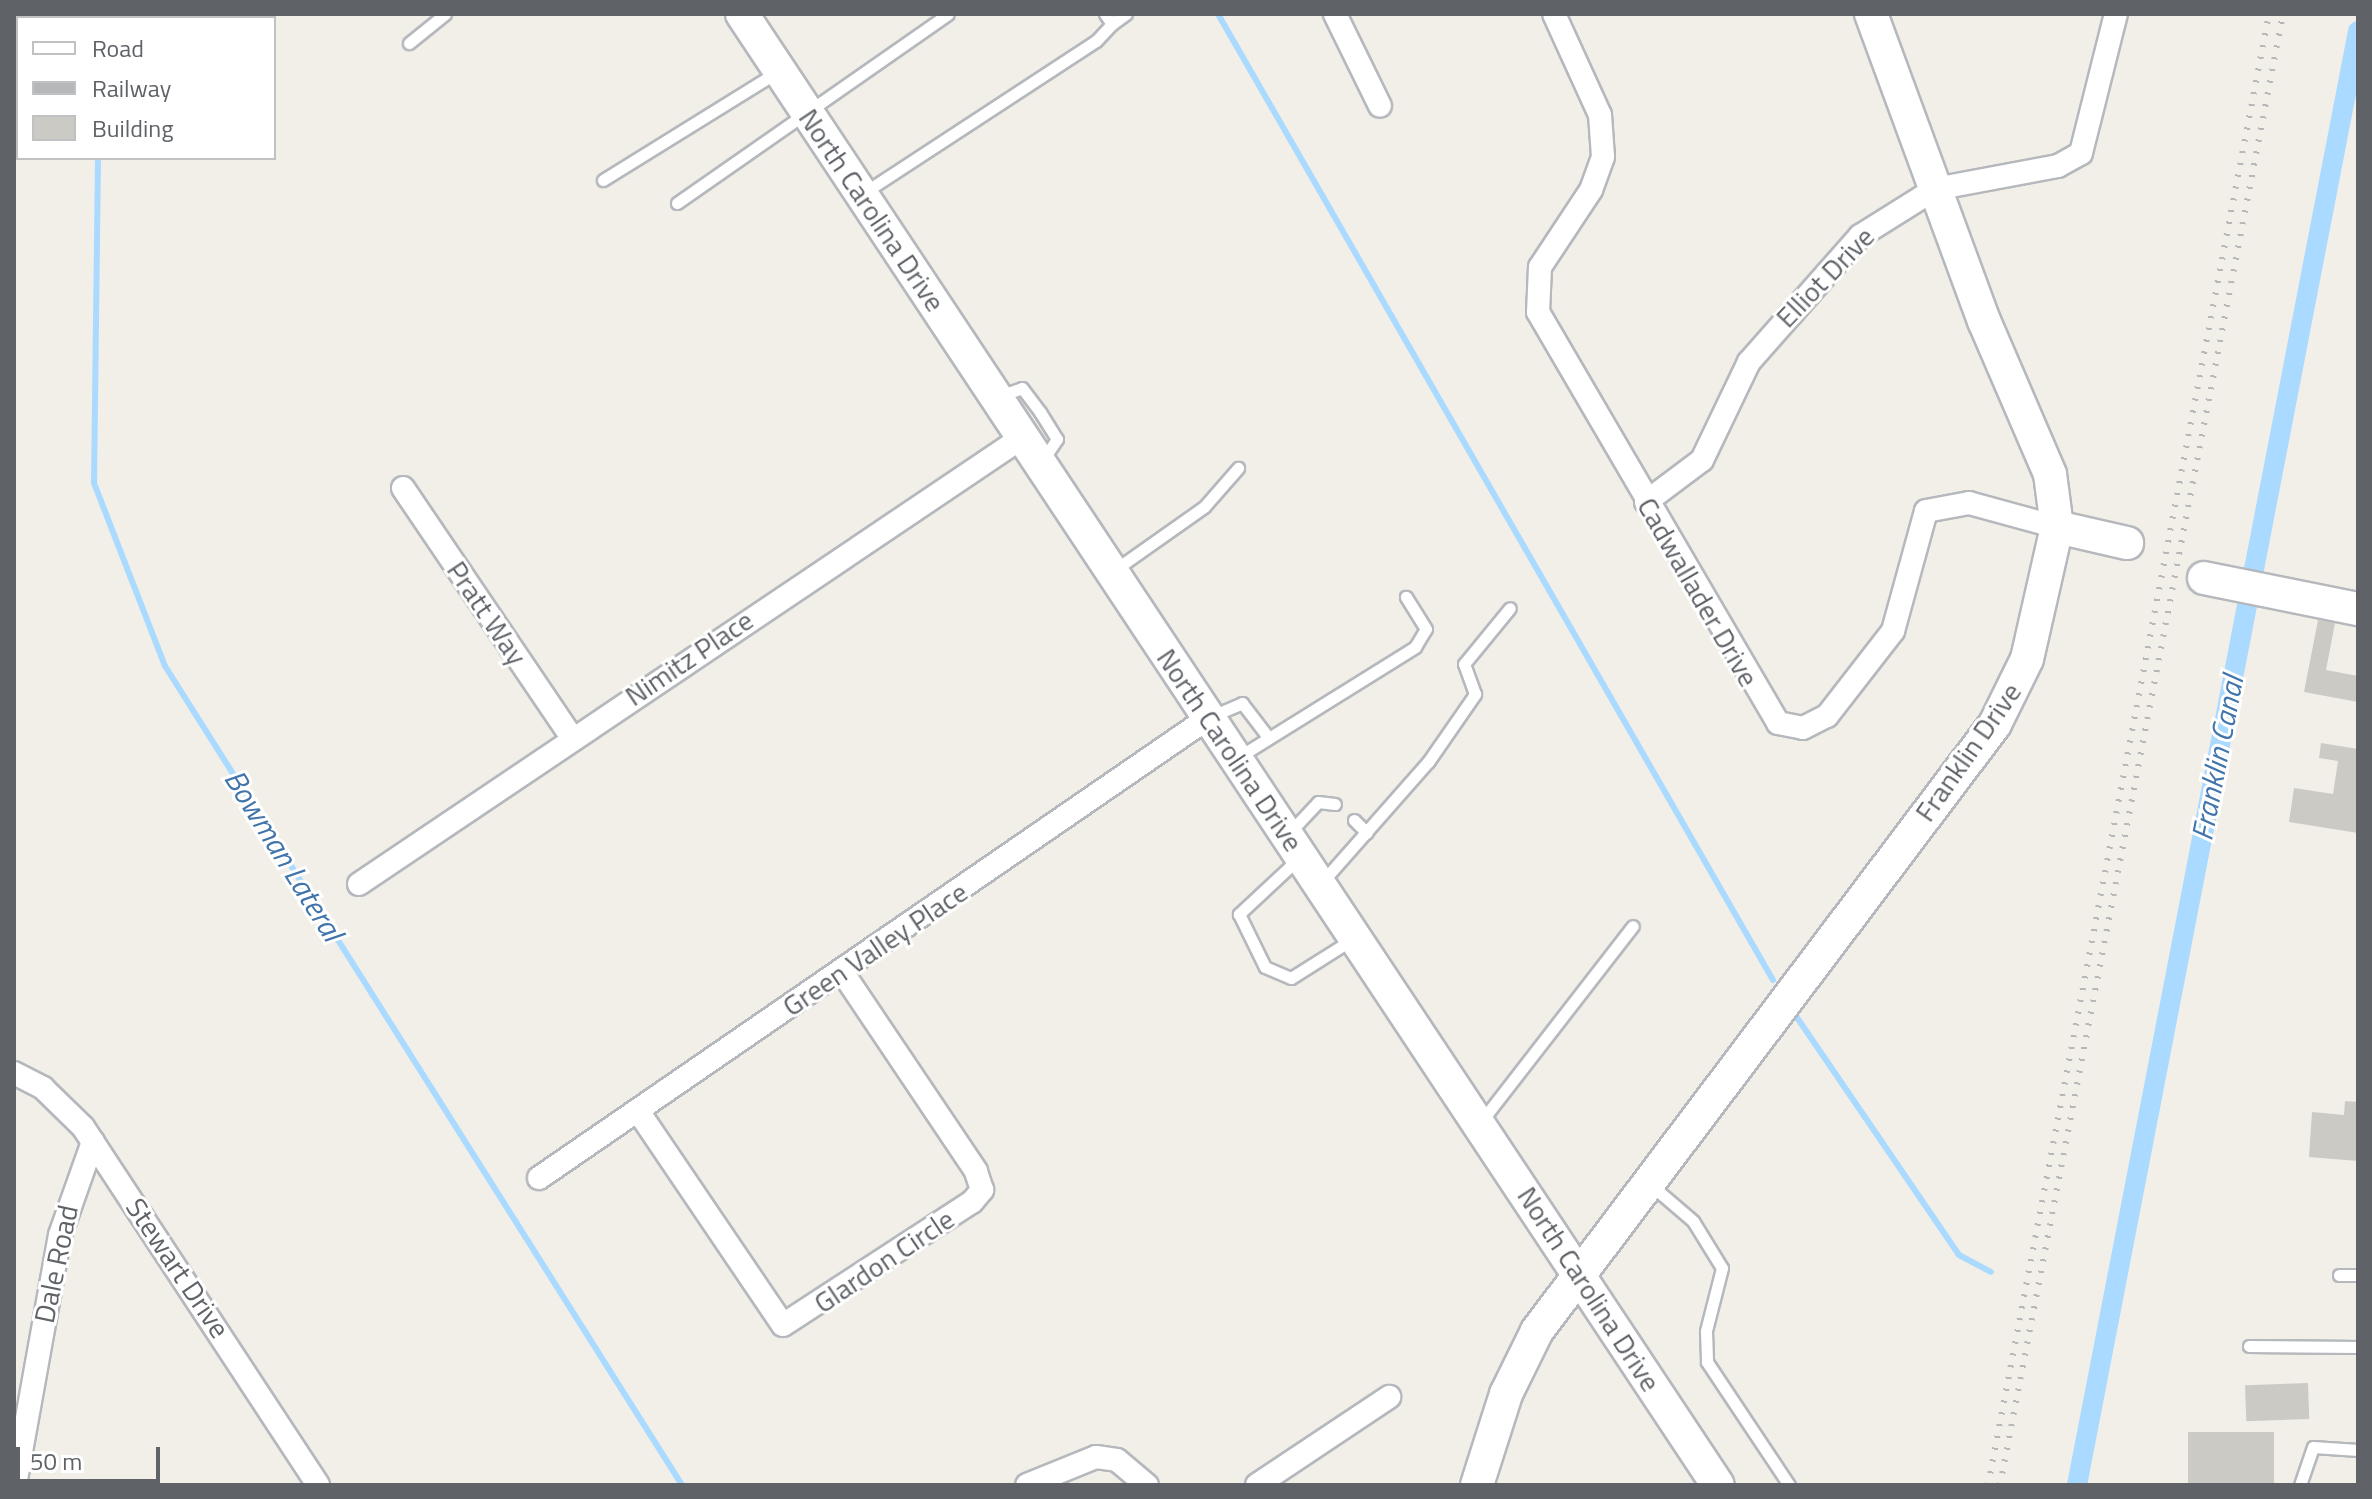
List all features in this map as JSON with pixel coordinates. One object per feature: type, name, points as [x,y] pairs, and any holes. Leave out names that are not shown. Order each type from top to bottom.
[{"type":"street","name":"North Carolina Drive","points":[[742,14],[1718,1485]]},
{"type":"street","points":[[1335,14],[1380,106]]},
{"type":"street","name":"Cadwallader Drive","points":[[1554,14],[1600,115],[1603,157],[1591,190],[1540,267],[1538,312],[1767,710],[1790,728],[1827,716],[1893,631],[1926,511],[1969,503],[2127,543]]},
{"type":"street","name":"Franklin Drive","points":[[1477,1485],[1516,1369],[1579,1272],[1995,724],[2027,659],[2057,527],[2050,474],[1935,189],[1871,14]]},
{"type":"street","name":"Elliot Drive","points":[[1646,502],[1702,460],[1749,362],[1860,236],[1935,189],[2058,166],[2081,153],[2116,14]]},
{"type":"street","name":"Nimitz Place","points":[[359,884],[1023,437]]},
{"type":"street","name":"Pratt Way","points":[[403,488],[572,738]]},
{"type":"street","points":[[2217,581],[2358,609]]},
{"type":"street","name":"Green Valley Place","points":[[539,1178],[843,973],[1208,718]]},
{"type":"street","name":"Glardon Circle","points":[[638,1111],[783,1325],[972,1202],[982,1190],[976,1171],[843,973]]},
{"type":"street","name":"Stewart Drive","points":[[14,1073],[63,1103],[93,1142],[318,1485]]},
{"type":"street","name":"Dale Road","points":[[15,1485],[63,1220],[93,1142]]},
{"type":"street","points":[[1257,1485],[1389,1397]]},
{"type":"street","points":[[1027,1485],[1096,1457],[1117,1460],[1147,1485]]},
{"type":"lane","points":[[409,43],[445,14]]},
{"type":"lane","points":[[677,203],[804,108],[948,14]]},
{"type":"lane","points":[[861,195],[1096,41],[1108,19],[1126,14]]},
{"type":"lane","points":[[603,180],[779,70]]},
{"type":"lane","points":[[997,398],[1022,388],[1040,412],[1057,439],[1040,464]]},
{"type":"lane","points":[[1112,572],[1204,507],[1238,468]]},
{"type":"lane","points":[[1237,758],[1415,647],[1426,629],[1406,597]]},
{"type":"lane","points":[[1320,885],[1367,833],[1475,694],[1464,664],[1510,608]]},
{"type":"lane","points":[[1208,718],[1242,703],[1268,737]]},
{"type":"lane","points":[[1335,804],[1318,802],[1295,845],[1239,914],[1265,967],[1291,978],[1355,938]]},
{"type":"lane","points":[[1354,820],[1367,833]]},
{"type":"lane","points":[[1480,1124],[1633,926]]},
{"type":"lane","points":[[1648,1182],[1693,1221],[1722,1268],[1706,1331],[1707,1362],[1789,1485]]},
{"type":"lane","points":[[2339,1275],[2358,1275]]},
{"type":"lane","points":[[2249,1346],[2358,1347]]},
{"type":"lane","points":[[2300,1485],[2304,1457],[2313,1447],[2358,1450]]},
{"type":"building","points":[[2318,620],[2335,623],[2326,670],[2358,676],[2358,702],[2304,692]]},
{"type":"building","points":[[2321,743],[2358,749],[2358,833],[2289,822],[2294,788],[2333,794],[2338,761],[2319,758]]},
{"type":"building","points":[[2345,1101],[2358,1102],[2358,1161],[2309,1157],[2312,1112],[2344,1115]]},
{"type":"building","points":[[2308,1383],[2309,1419],[2246,1421],[2245,1385]]},
{"type":"building","points":[[2188,1432],[2274,1432],[2274,1485],[2188,1485]]},
{"type":"waterway","points":[[1218,14],[1773,980]]},
{"type":"waterway","name":"Franklin Canal","points":[[2077,1485],[2358,31]]},
{"type":"waterway","name":"Bowman Lateral","points":[[98,160],[94,483],[165,666],[682,1485]]},
{"type":"waterway","points":[[1796,1016],[1959,1255],[1991,1272]]},
{"type":"railway","points":[[1988,1485],[2269,14]]},
{"type":"railway","points":[[2000,1485],[2283,14]]}]
